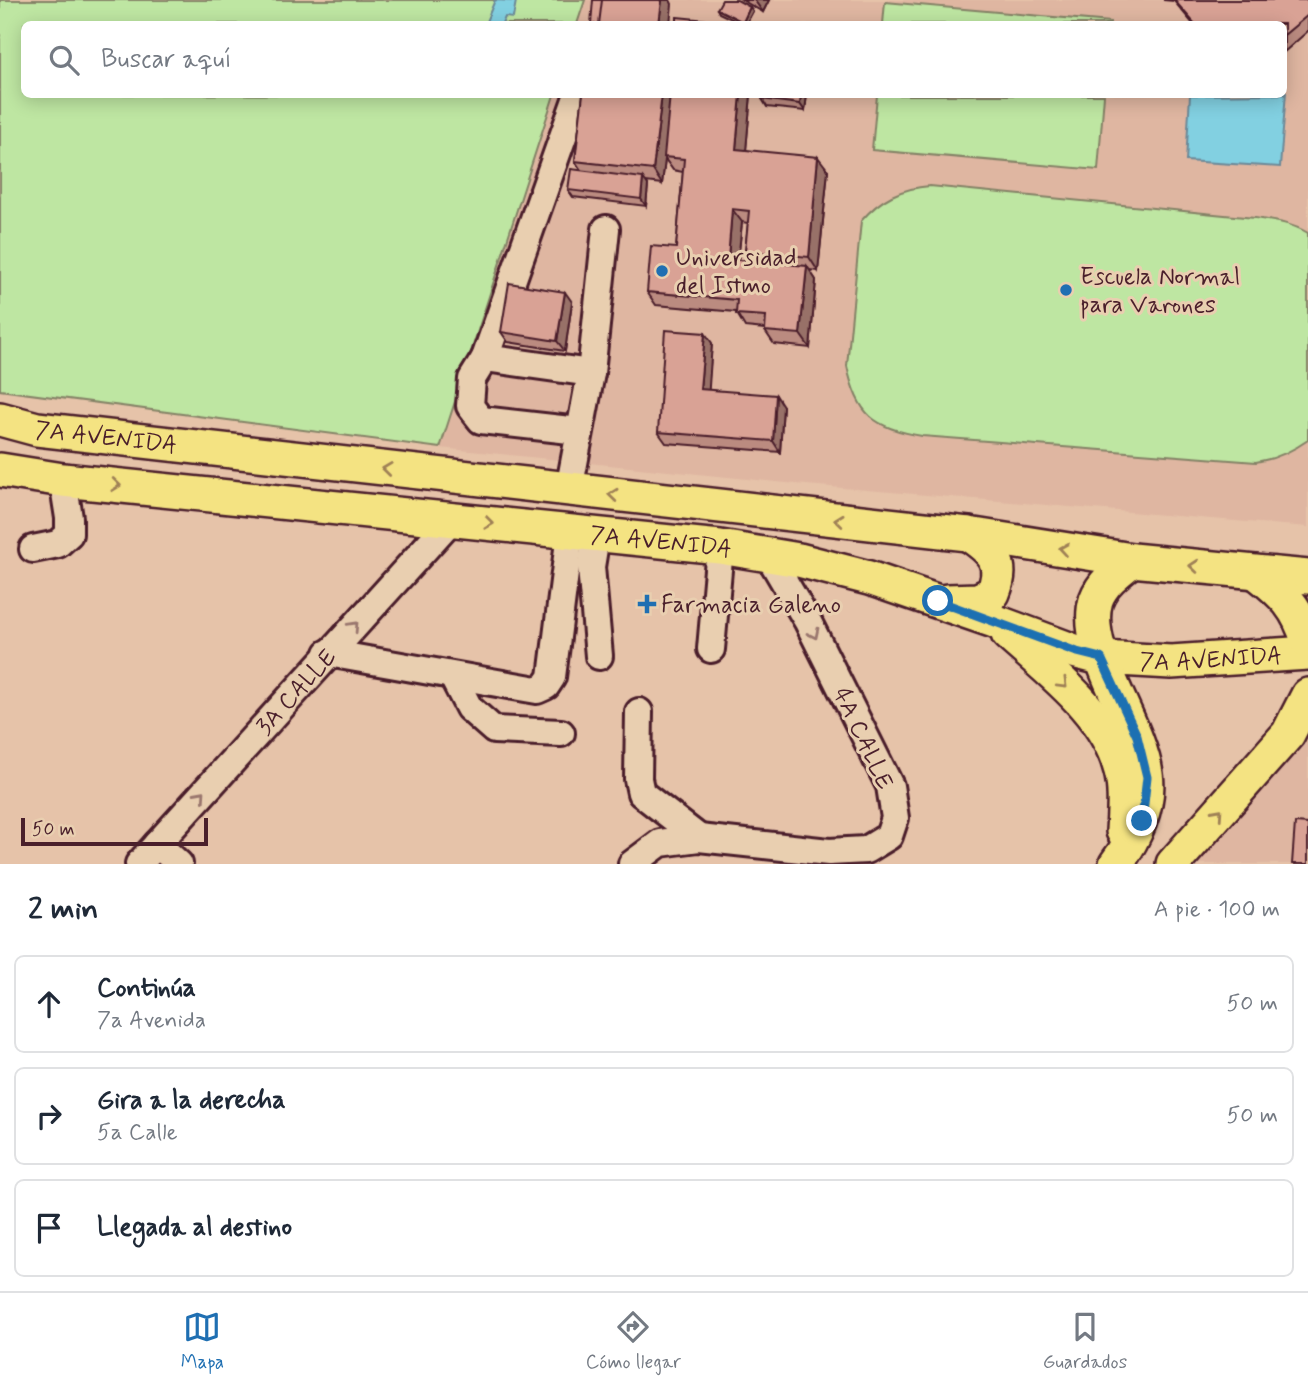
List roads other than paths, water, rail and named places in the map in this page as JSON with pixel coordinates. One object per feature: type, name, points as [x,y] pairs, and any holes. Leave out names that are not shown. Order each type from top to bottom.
[{"type":"main road","name":"7A AVENIDA","points":[[0,419],[37,429],[968,534],[1132,560],[1308,577]]},
{"type":"main road","name":"7A AVENIDA","points":[[0,470],[63,480],[720,547],[799,559],[869,578],[1077,652],[1101,658],[1171,662],[1308,653]]},
{"type":"main road","points":[[938,601],[978,600],[993,593],[999,580],[998,564],[990,549],[968,534]]},
{"type":"main road","points":[[1118,861],[1142,821],[1147,777],[1137,736],[1101,658],[1094,626],[1097,600],[1112,575],[1132,560]]},
{"type":"main road","points":[[1257,573],[1283,593],[1302,621],[1308,642]]},
{"type":"main road","points":[[995,621],[1064,685],[1105,733],[1121,771],[1124,808],[1118,861]]},
{"type":"main road","points":[[1173,864],[1298,727],[1308,695]]},
{"type":"street","points":[[577,98],[485,358],[472,379],[470,407],[481,421],[579,430]]},
{"type":"street","points":[[569,490],[591,373],[606,229]]},
{"type":"street","points":[[485,358],[591,373]]},
{"type":"street","points":[[33,549],[58,544],[69,534],[63,480]]},
{"type":"street","name":"3A CALLE","points":[[139,864],[452,519]]},
{"type":"street","points":[[583,534],[591,567],[599,656]]},
{"type":"street","points":[[328,653],[537,690],[546,685],[552,677],[583,534]]},
{"type":"street","points":[[711,649],[720,547]]},
{"type":"street","name":"4A CALLE","points":[[632,864],[660,843],[699,838],[828,858],[866,850],[889,836],[895,818],[890,786],[808,622],[768,554]]},
{"type":"street","points":[[453,677],[469,708],[494,730],[561,733]]},
{"type":"street","points":[[639,712],[638,779],[641,793],[699,838]]},
{"type":"street","points":[[157,844],[179,864]]},
{"type":"water","points":[[495,0],[516,1],[513,18],[486,21]]},
{"type":"water","points":[[1190,98],[1286,98],[1280,167],[1186,161]]},
{"type":"place","name":"Universidad del Istmo","points":[[662,271]]},
{"type":"place","name":"Escuela Normal para Varones","points":[[1066,290]]},
{"type":"place","name":"Farmacia Galeno","points":[[647,604]]}]
